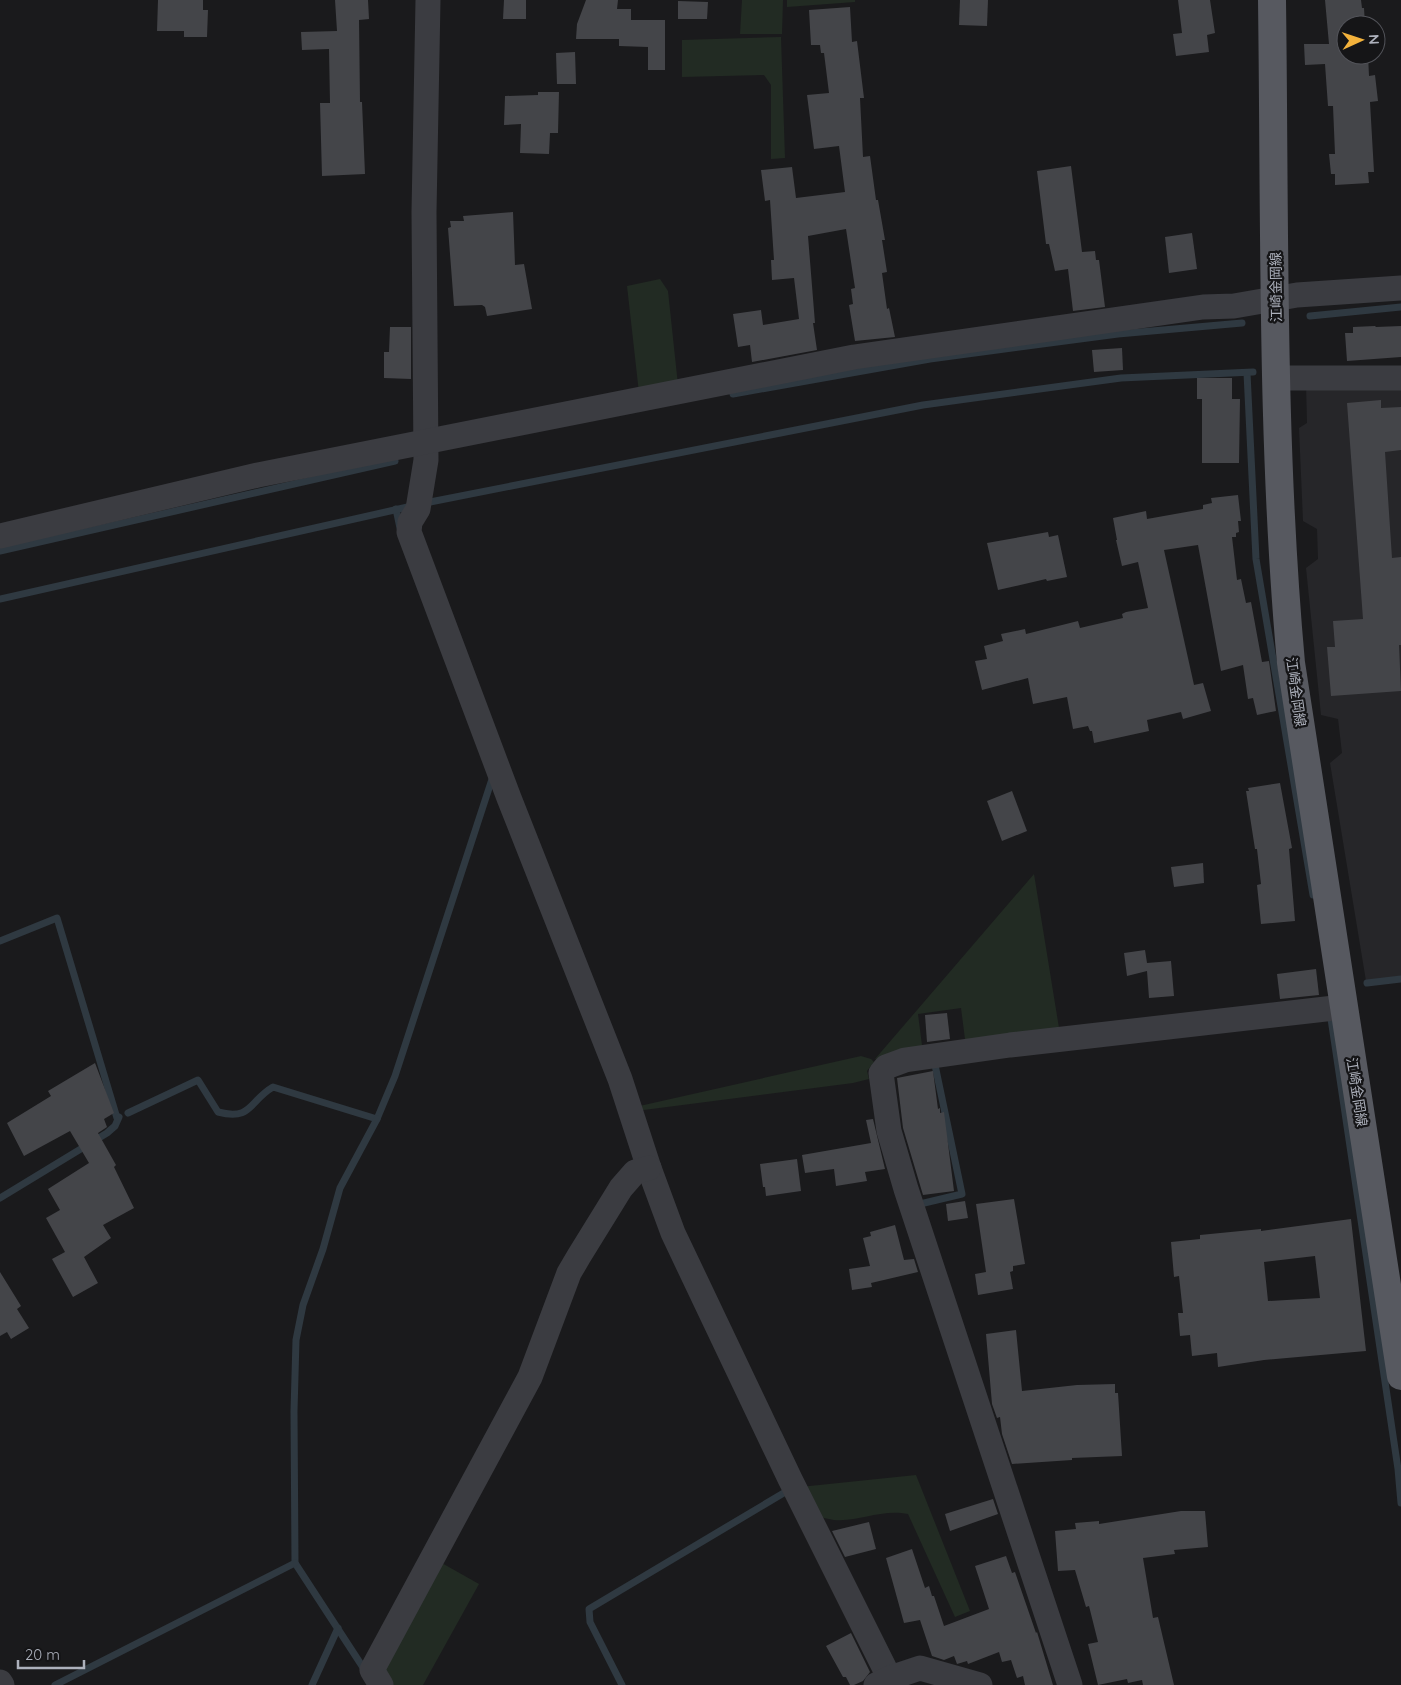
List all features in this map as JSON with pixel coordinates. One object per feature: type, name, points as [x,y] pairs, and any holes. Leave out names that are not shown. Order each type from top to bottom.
[{"type":"main road","name":"江崎金岡線","points":[[1272,0],[1277,378],[1283,573],[1291,663],[1335,1008],[1401,1376]]},
{"type":"street","points":[[428,0],[424,212],[427,442],[426,460],[418,505],[410,522],[410,532],[509,798],[620,1079],[642,1169],[885,1682],[920,1668],[980,1685]]},
{"type":"street","points":[[0,536],[258,475],[854,357],[1276,298],[1401,288]]},
{"type":"street","points":[[1277,378],[1401,378]]},
{"type":"street","points":[[1070,1685],[906,1189],[889,1131],[881,1073],[886,1067],[905,1060],[1010,1044],[1335,1008]]},
{"type":"street","points":[[381,1685],[372,1670],[530,1377],[569,1273],[620,1188],[642,1169]]},
{"type":"shaded area","points":[[742,0],[783,0],[782,34],[740,34]]},
{"type":"shaded area","points":[[787,0],[855,0],[855,2],[787,7]]},
{"type":"shaded area","points":[[781,37],[785,158],[771,159],[771,85],[764,75],[682,77],[682,40]]},
{"type":"shaded area","points":[[660,279],[668,291],[678,385],[639,393],[627,286]]},
{"type":"shaded area","points":[[1306,383],[1401,383],[1401,976],[1366,981],[1330,763],[1342,753],[1338,719],[1321,715],[1306,568],[1318,559],[1317,529],[1303,521],[1299,428],[1307,423]]},
{"type":"shaded area","points":[[1034,874],[1060,1034],[966,1047],[961,1008],[918,1014],[923,1053],[875,1059]]},
{"type":"shaded area","points":[[861,1056],[874,1062],[867,1071],[869,1079],[853,1083],[636,1111],[635,1107]]},
{"type":"shaded area","points":[[916,1475],[970,1611],[955,1617],[908,1514],[888,1513],[843,1520],[826,1519],[814,1515],[800,1487]]},
{"type":"shaded area","points":[[440,1562],[479,1584],[423,1685],[386,1685],[379,1674]]},
{"type":"building","points":[[158,0],[203,0],[203,10],[208,10],[207,37],[184,37],[184,31],[157,31]]},
{"type":"building","points":[[335,0],[368,0],[369,19],[359,20],[360,102],[362,102],[365,174],[322,176],[320,103],[330,103],[329,49],[302,50],[301,32],[337,31]]},
{"type":"building","points":[[504,0],[526,0],[526,19],[503,19]]},
{"type":"building","points":[[586,0],[618,0],[617,9],[631,9],[631,20],[665,20],[665,70],[648,70],[648,47],[619,46],[619,39],[576,39],[577,24]]},
{"type":"building","points":[[960,0],[988,0],[987,26],[959,25]]},
{"type":"building","points":[[1178,0],[1210,0],[1215,33],[1207,35],[1209,52],[1176,56],[1173,34],[1182,33]]},
{"type":"building","points":[[1325,0],[1361,0],[1364,15],[1336,15],[1336,65],[1368,65],[1369,76],[1375,75],[1378,101],[1370,102],[1374,172],[1368,172],[1369,183],[1335,185],[1335,174],[1331,174],[1329,154],[1335,154],[1333,106],[1328,106],[1325,64],[1305,65],[1304,44],[1329,44]]},
{"type":"building","points":[[678,1],[708,2],[707,19],[678,19]]},
{"type":"building","points":[[850,7],[852,42],[857,41],[864,98],[860,98],[863,157],[870,156],[876,200],[878,200],[885,240],[882,240],[887,272],[882,273],[887,309],[889,308],[895,337],[855,341],[849,305],[853,304],[851,289],[855,288],[846,229],[808,236],[815,323],[813,323],[817,350],[752,362],[750,345],[738,347],[733,314],[761,310],[763,325],[799,319],[794,278],[772,280],[771,260],[774,260],[770,200],[765,201],[761,170],[792,167],[796,198],[845,192],[839,146],[814,149],[807,95],[829,93],[824,53],[821,53],[820,45],[811,45],[809,10]]},
{"type":"building","points":[[575,52],[576,84],[557,84],[556,53]]},
{"type":"building","points":[[538,92],[559,92],[558,133],[550,133],[549,154],[520,153],[521,124],[504,125],[505,96],[538,95]]},
{"type":"building","points":[[1071,166],[1082,252],[1095,251],[1096,260],[1099,260],[1105,307],[1073,311],[1068,269],[1055,271],[1049,244],[1046,244],[1037,171]]},
{"type":"building","points":[[513,212],[515,265],[524,264],[532,309],[487,316],[485,307],[482,305],[454,306],[448,228],[451,227],[450,221],[464,221],[463,216]]},
{"type":"building","points":[[1192,233],[1197,269],[1169,273],[1165,237]]},
{"type":"building","points":[[1401,326],[1401,357],[1347,361],[1345,333],[1353,333],[1353,327]]},
{"type":"building","points":[[390,327],[411,327],[411,379],[384,378],[384,352],[389,352]]},
{"type":"building","points":[[1122,348],[1123,370],[1094,372],[1092,350]]},
{"type":"building","points":[[1197,378],[1232,378],[1232,399],[1240,399],[1239,463],[1202,463],[1202,399],[1197,399]]},
{"type":"building","points":[[1381,400],[1381,408],[1401,407],[1401,450],[1385,452],[1392,558],[1401,557],[1401,645],[1399,645],[1401,691],[1331,696],[1327,647],[1335,647],[1333,621],[1363,619],[1347,403]]},
{"type":"building","points":[[1238,495],[1241,521],[1238,521],[1239,532],[1236,533],[1236,537],[1232,537],[1237,580],[1241,579],[1246,603],[1251,602],[1262,662],[1269,661],[1276,711],[1257,715],[1253,698],[1248,699],[1243,665],[1221,671],[1198,545],[1164,550],[1194,685],[1203,683],[1211,711],[1183,719],[1181,712],[1147,720],[1149,731],[1094,743],[1092,731],[1090,731],[1088,726],[1073,729],[1067,697],[1033,704],[1028,678],[982,690],[975,661],[987,659],[984,646],[1003,641],[1001,634],[1025,629],[1026,634],[1078,621],[1080,628],[1123,618],[1122,614],[1126,612],[1148,608],[1138,562],[1122,566],[1113,518],[1146,511],[1147,519],[1203,509],[1203,505],[1212,503],[1211,498]]},
{"type":"building","points":[[1048,532],[1049,537],[1058,535],[1067,577],[1047,581],[1046,579],[998,590],[987,543]]},
{"type":"building","points":[[1280,783],[1292,848],[1289,849],[1295,921],[1261,924],[1257,885],[1261,884],[1257,849],[1255,849],[1246,791],[1249,791],[1248,788]]},
{"type":"building","points":[[1012,791],[1027,831],[1002,841],[987,801]]},
{"type":"building","points":[[1203,863],[1204,883],[1174,887],[1171,867]]},
{"type":"building","points":[[1145,950],[1147,963],[1171,961],[1174,996],[1149,998],[1147,971],[1127,976],[1124,953]]},
{"type":"building","points":[[1316,969],[1319,995],[1280,999],[1277,974]]},
{"type":"building","points":[[947,1013],[950,1039],[927,1042],[925,1015]]},
{"type":"building","points":[[95,1063],[114,1113],[104,1119],[107,1127],[98,1133],[116,1165],[114,1167],[134,1208],[103,1225],[111,1238],[84,1257],[98,1283],[73,1297],[52,1259],[65,1252],[46,1218],[60,1210],[48,1189],[89,1163],[70,1131],[24,1156],[7,1123],[51,1096],[48,1091]]},
{"type":"building","points":[[933,1071],[938,1109],[940,1108],[940,1113],[944,1112],[954,1191],[923,1195],[903,1128],[897,1078]]},
{"type":"building","points":[[873,1119],[885,1169],[865,1172],[867,1181],[836,1186],[834,1169],[805,1173],[802,1155],[871,1143],[866,1120]]},
{"type":"building","points":[[797,1159],[801,1191],[766,1196],[760,1164]]},
{"type":"building","points":[[1014,1199],[1025,1264],[1013,1266],[1013,1271],[1010,1272],[1013,1289],[978,1295],[975,1274],[986,1272],[976,1204]]},
{"type":"building","points":[[965,1201],[968,1218],[948,1221],[946,1204]]},
{"type":"building","points":[[1351,1219],[1366,1351],[1264,1360],[1218,1367],[1217,1353],[1192,1356],[1190,1335],[1180,1336],[1178,1313],[1183,1313],[1179,1276],[1174,1277],[1171,1242],[1200,1239],[1200,1235],[1261,1229],[1261,1231]],"holes":[[[1315,1256],[1320,1298],[1268,1301],[1264,1262]]]},
{"type":"building","points":[[895,1225],[904,1260],[914,1259],[918,1272],[871,1283],[872,1287],[852,1290],[849,1269],[870,1266],[863,1238],[871,1236],[870,1232]]},
{"type":"building","points":[[0,1272],[21,1306],[17,1309],[29,1328],[11,1339],[7,1332],[0,1336]]},
{"type":"building","points":[[1016,1330],[1022,1391],[1077,1385],[1115,1384],[1115,1393],[1118,1393],[1122,1456],[1072,1458],[1072,1460],[1012,1464],[1002,1434],[1000,1417],[997,1418],[992,1404],[986,1334]]},
{"type":"building","points":[[993,1499],[998,1514],[950,1531],[945,1514]]},
{"type":"building","points":[[1181,1511],[1205,1511],[1208,1547],[1174,1550],[1175,1554],[1143,1558],[1153,1618],[1158,1617],[1174,1685],[1143,1685],[1142,1680],[1128,1683],[1127,1679],[1098,1685],[1088,1644],[1098,1642],[1089,1606],[1086,1607],[1075,1570],[1058,1571],[1055,1531],[1076,1529],[1075,1523],[1099,1521],[1099,1524]]},
{"type":"building","points":[[869,1522],[876,1549],[845,1557],[832,1531]]},
{"type":"building","points":[[912,1549],[925,1588],[929,1586],[944,1626],[989,1609],[975,1566],[1006,1556],[1012,1573],[1015,1572],[1037,1632],[1053,1685],[1025,1685],[1023,1676],[1017,1678],[1011,1660],[1002,1662],[999,1652],[968,1664],[967,1661],[957,1664],[954,1656],[944,1660],[932,1656],[920,1620],[904,1623],[886,1558]]},
{"type":"building","points":[[851,1633],[870,1672],[863,1681],[854,1685],[850,1685],[846,1677],[843,1677],[826,1646]]},
{"type":"waterway","points":[[1310,316],[1401,307]]},
{"type":"waterway","points":[[733,394],[930,359],[1118,334],[1242,323]]},
{"type":"waterway","points":[[425,503],[923,405],[1121,378],[1253,372]]},
{"type":"waterway","points":[[1247,373],[1256,559],[1313,895]]},
{"type":"waterway","points":[[0,551],[395,461]]},
{"type":"waterway","points":[[0,599],[412,506]]},
{"type":"waterway","points":[[396,509],[400,528]]},
{"type":"waterway","points":[[128,1113],[198,1080],[218,1112],[229,1114],[244,1112],[273,1087],[377,1119],[395,1076],[493,776]]},
{"type":"waterway","points":[[0,941],[57,918],[117,1118]]},
{"type":"waterway","points":[[1367,983],[1401,979]]},
{"type":"waterway","points":[[1330,1012],[1398,1469],[1401,1503]]},
{"type":"waterway","points":[[920,1204],[962,1194],[935,1065]]},
{"type":"waterway","points":[[0,1198],[107,1133],[115,1126],[119,1117]]},
{"type":"waterway","points":[[366,1672],[295,1563],[294,1411],[296,1340],[303,1305],[323,1249],[340,1188],[377,1119]]},
{"type":"waterway","points":[[622,1685],[590,1622],[589,1609],[787,1491]]},
{"type":"waterway","points":[[55,1685],[295,1563]]},
{"type":"waterway","points":[[312,1685],[338,1628]]}]
